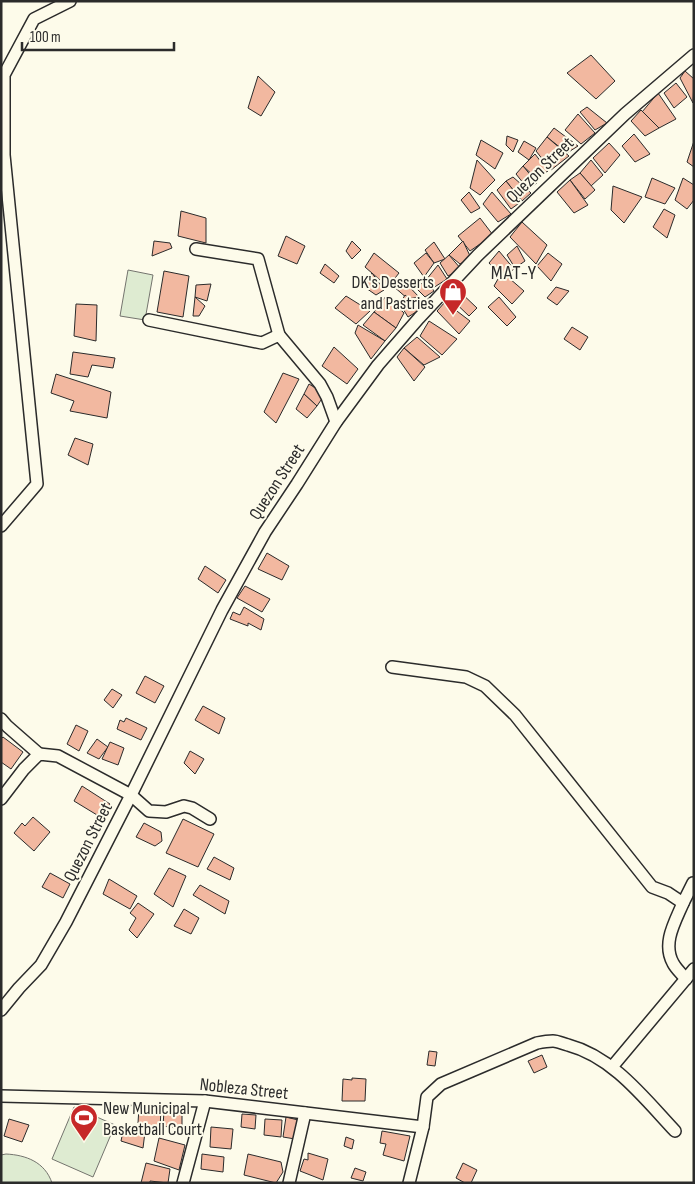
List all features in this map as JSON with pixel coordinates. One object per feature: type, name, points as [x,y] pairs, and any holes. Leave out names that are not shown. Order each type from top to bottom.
[{"type":"street","points":[[1,526],[37,484],[4,155],[4,75],[34,19],[70,1]]},
{"type":"street","name":"Quezon Street","points":[[1,1010],[41,965],[66,922],[232,593],[265,532],[336,422],[378,365],[418,318],[478,255],[625,114],[694,55]]},
{"type":"street","points":[[196,249],[258,259],[279,335],[320,384],[336,422]]},
{"type":"street","points":[[149,320],[262,343],[279,335]]},
{"type":"street","points":[[392,666],[466,677],[485,686],[515,714],[652,887],[683,903]]},
{"type":"street","points":[[4,723],[39,754],[58,756],[131,795],[149,811],[166,812],[184,806],[192,808],[210,819]]},
{"type":"street","points":[[1,799],[24,769],[39,754]]},
{"type":"street","points":[[686,979],[673,963],[668,946],[671,932],[693,883]]},
{"type":"street","points":[[612,1067],[694,969]]},
{"type":"street","points":[[409,1183],[423,1127],[427,1097],[440,1084],[537,1043],[554,1041],[597,1056],[641,1094],[675,1131]]},
{"type":"street","name":"Nobleza Street","points":[[1,1096],[205,1101],[423,1127]]},
{"type":"street","points":[[183,1183],[205,1101]]},
{"type":"street","points":[[289,1183],[305,1113]]},
{"type":"green space","points":[[128,270],[153,275],[145,320],[120,316]]},
{"type":"green space","name":"New Municipal Basketball Court","points":[[74,1107],[115,1125],[93,1177],[52,1159]]},
{"type":"green space","points":[[1,1155],[21,1156],[34,1161],[45,1170],[52,1183],[1,1183]]},
{"type":"building","points":[[591,55],[615,81],[596,99],[567,73]]},
{"type":"building","points":[[685,71],[694,79],[693,103],[680,78]]},
{"type":"building","points":[[258,76],[275,92],[261,116],[248,108]]},
{"type":"building","points":[[676,83],[687,97],[674,108],[664,93]]},
{"type":"building","points":[[658,93],[676,119],[659,128],[642,112]]},
{"type":"building","points":[[587,107],[607,123],[595,130],[580,112]]},
{"type":"building","points":[[641,110],[659,128],[645,136],[631,121]]},
{"type":"building","points":[[578,114],[595,133],[581,144],[565,130]]},
{"type":"building","points":[[554,128],[578,146],[567,153],[547,137]]},
{"type":"building","points":[[634,134],[650,154],[635,162],[622,146]]},
{"type":"building","points":[[507,136],[518,140],[513,152],[506,145]]},
{"type":"building","points":[[547,137],[569,156],[551,170],[536,151]]},
{"type":"building","points":[[481,140],[503,153],[495,169],[476,155]]},
{"type":"building","points":[[524,141],[536,148],[529,160],[518,152]]},
{"type":"building","points":[[694,141],[694,167],[687,162]]},
{"type":"building","points":[[609,143],[620,155],[605,173],[593,158]]},
{"type":"building","points":[[535,154],[548,171],[536,178],[523,166]]},
{"type":"building","points":[[477,160],[495,180],[480,195],[470,188]]},
{"type":"building","points":[[591,160],[603,175],[591,186],[580,173]]},
{"type":"building","points":[[523,166],[537,183],[528,189],[516,174]]},
{"type":"building","points":[[580,173],[595,190],[585,199],[570,180]]},
{"type":"building","points":[[513,177],[531,193],[522,201],[506,181]]},
{"type":"building","points":[[652,178],[675,188],[665,204],[645,197]]},
{"type":"building","points":[[683,178],[694,185],[694,200],[687,209],[675,200]]},
{"type":"building","points":[[570,180],[588,205],[574,213],[557,192]]},
{"type":"building","points":[[506,181],[522,201],[511,209],[497,190]]},
{"type":"building","points":[[613,186],[642,197],[624,223],[611,210]]},
{"type":"building","points":[[469,192],[480,208],[471,213],[461,200]]},
{"type":"building","points":[[492,192],[511,214],[498,222],[483,204]]},
{"type":"building","points":[[664,209],[675,215],[667,238],[653,227]]},
{"type":"building","points":[[181,211],[206,218],[206,243],[178,236]]},
{"type":"building","points":[[480,218],[493,235],[470,251],[458,236]]},
{"type":"building","points":[[522,222],[547,245],[536,264],[510,237]]},
{"type":"building","points":[[286,236],[305,246],[297,264],[278,256]]},
{"type":"building","points":[[154,241],[170,243],[172,248],[152,256]]},
{"type":"building","points":[[352,241],[361,250],[352,259],[346,251]]},
{"type":"building","points":[[463,241],[471,258],[460,264],[449,255]]},
{"type":"building","points":[[434,242],[445,259],[434,263],[425,250]]},
{"type":"building","points":[[517,246],[525,261],[515,268],[507,255]]},
{"type":"building","points":[[499,251],[514,269],[503,278],[489,263]]},
{"type":"building","points":[[374,253],[399,273],[388,287],[365,267]]},
{"type":"building","points":[[426,253],[434,263],[424,277],[414,263]]},
{"type":"building","points":[[548,253],[562,264],[551,281],[537,266]]},
{"type":"building","points":[[449,255],[461,269],[448,276],[440,263]]},
{"type":"building","points":[[325,264],[339,276],[334,283],[320,273]]},
{"type":"building","points":[[438,265],[447,279],[433,288],[426,280]]},
{"type":"building","points":[[164,271],[189,276],[183,317],[157,312]]},
{"type":"building","points":[[502,272],[524,291],[512,304],[494,286]]},
{"type":"building","points":[[372,273],[384,290],[376,295],[363,286]]},
{"type":"building","points":[[401,278],[419,297],[408,299],[393,286]]},
{"type":"building","points":[[426,280],[434,291],[425,297],[416,288]]},
{"type":"building","points":[[211,284],[207,301],[195,297],[196,285]]},
{"type":"building","points":[[556,287],[569,291],[557,305],[547,298]]},
{"type":"building","points":[[457,289],[477,308],[469,316],[449,297]]},
{"type":"building","points":[[405,295],[421,309],[408,317],[400,304]]},
{"type":"building","points":[[346,296],[370,311],[356,324],[335,308]]},
{"type":"building","points":[[386,296],[404,313],[396,328],[374,312]]},
{"type":"building","points":[[195,297],[205,306],[199,316],[193,316]]},
{"type":"building","points":[[499,297],[516,317],[507,326],[488,307]]},
{"type":"building","name":"DK's Desserts and Pastries","points":[[445,302],[470,321],[459,334],[437,311]]},
{"type":"building","points":[[76,304],[97,305],[96,341],[74,336]]},
{"type":"building","points":[[374,312],[396,328],[385,341],[363,325]]},
{"type":"building","points":[[429,321],[457,339],[442,355],[420,336]]},
{"type":"building","points":[[358,325],[385,341],[371,359],[355,333]]},
{"type":"building","points":[[572,327],[588,337],[580,350],[564,339]]},
{"type":"building","points":[[417,337],[440,357],[424,365],[404,348]]},
{"type":"building","points":[[334,347],[358,369],[347,384],[322,366]]},
{"type":"building","points":[[404,348],[425,367],[414,381],[397,357]]},
{"type":"building","points":[[73,352],[115,358],[113,368],[92,365],[88,377],[70,374]]},
{"type":"building","points":[[283,373],[299,379],[276,423],[264,412]]},
{"type":"building","points":[[56,374],[111,392],[107,418],[70,411],[74,401],[51,393]]},
{"type":"building","points":[[309,384],[325,394],[317,406],[304,394]]},
{"type":"building","points":[[304,394],[317,406],[307,418],[296,409]]},
{"type":"building","points":[[75,438],[93,444],[88,465],[68,455]]},
{"type":"building","points":[[267,553],[289,566],[282,580],[258,569]]},
{"type":"building","points":[[205,566],[226,580],[218,593],[198,579]]},
{"type":"building","points":[[245,586],[270,599],[262,612],[237,598]]},
{"type":"building","points":[[244,607],[264,619],[261,630],[248,623],[248,626],[230,619],[233,612],[240,615]]},
{"type":"building","points":[[145,676],[164,686],[155,703],[136,693]]},
{"type":"building","points":[[112,689],[122,695],[113,708],[104,700]]},
{"type":"building","points":[[203,706],[225,718],[219,734],[195,720]]},
{"type":"building","points":[[126,718],[147,728],[141,740],[117,729],[120,720],[124,722]]},
{"type":"building","points":[[76,725],[88,731],[79,751],[67,744]]},
{"type":"building","points":[[3,737],[23,752],[11,769],[1,762],[1,739]]},
{"type":"building","points":[[97,739],[108,747],[99,759],[87,753]]},
{"type":"building","points":[[110,742],[124,748],[118,765],[102,759]]},
{"type":"building","points":[[190,751],[204,759],[195,774],[184,763]]},
{"type":"building","points":[[82,786],[110,804],[102,818],[74,801]]},
{"type":"building","points":[[33,817],[50,832],[34,851],[14,833],[22,823],[25,826]]},
{"type":"building","points":[[183,819],[214,834],[198,867],[166,853]]},
{"type":"building","points":[[144,823],[161,832],[162,841],[155,846],[136,837]]},
{"type":"building","points":[[214,857],[234,868],[230,880],[207,869]]},
{"type":"building","points":[[169,868],[186,876],[173,907],[154,894]]},
{"type":"building","points":[[50,873],[70,884],[63,898],[42,887]]},
{"type":"building","points":[[109,879],[137,896],[130,909],[103,894]]},
{"type":"building","points":[[200,885],[229,901],[225,914],[193,895]]},
{"type":"building","points":[[138,903],[154,914],[137,938],[129,930],[136,918],[130,913]]},
{"type":"building","points":[[184,909],[199,918],[191,934],[174,926]]},
{"type":"building","points":[[429,1051],[437,1052],[435,1066],[427,1065]]},
{"type":"building","points":[[542,1055],[547,1067],[534,1073],[528,1061]]},
{"type":"building","points":[[352,1078],[366,1079],[365,1101],[342,1101],[343,1079],[352,1080]]},
{"type":"building","points":[[161,1106],[160,1132],[138,1123],[139,1107],[146,1108],[147,1112],[150,1112],[151,1107]]},
{"type":"building","points":[[182,1110],[182,1129],[163,1126],[164,1111]]},
{"type":"building","points":[[242,1114],[256,1115],[255,1129],[241,1127]]},
{"type":"building","points":[[286,1117],[298,1120],[295,1139],[283,1137]]},
{"type":"building","points":[[9,1119],[29,1125],[22,1142],[4,1136]]},
{"type":"building","points":[[265,1119],[282,1120],[281,1137],[264,1135]]},
{"type":"building","points":[[124,1127],[145,1132],[143,1148],[121,1141]]},
{"type":"building","points":[[211,1127],[233,1129],[231,1149],[210,1147]]},
{"type":"building","points":[[382,1131],[410,1136],[404,1161],[383,1155],[386,1144],[380,1143]]},
{"type":"building","points":[[346,1137],[354,1140],[352,1149],[344,1146]]},
{"type":"building","points":[[159,1138],[185,1145],[179,1170],[154,1161]]},
{"type":"building","points":[[308,1153],[328,1159],[323,1180],[300,1171],[304,1159],[308,1160]]},
{"type":"building","points":[[202,1154],[224,1157],[223,1172],[201,1169]]},
{"type":"building","points":[[248,1154],[281,1162],[283,1172],[276,1183],[244,1175]]},
{"type":"building","points":[[146,1163],[170,1169],[168,1183],[150,1181],[150,1183],[141,1183]]},
{"type":"building","points":[[463,1163],[477,1170],[471,1183],[465,1183],[456,1178]]},
{"type":"building","points":[[355,1168],[366,1172],[363,1181],[351,1178]]},
{"type":"place","name":"DK's Desserts and Pastries","points":[[453,316]]},
{"type":"place","name":"New Municipal Basketball Court","points":[[84,1142]]},
{"type":"district","name":"MAT-Y","points":[[514,273]]}]
